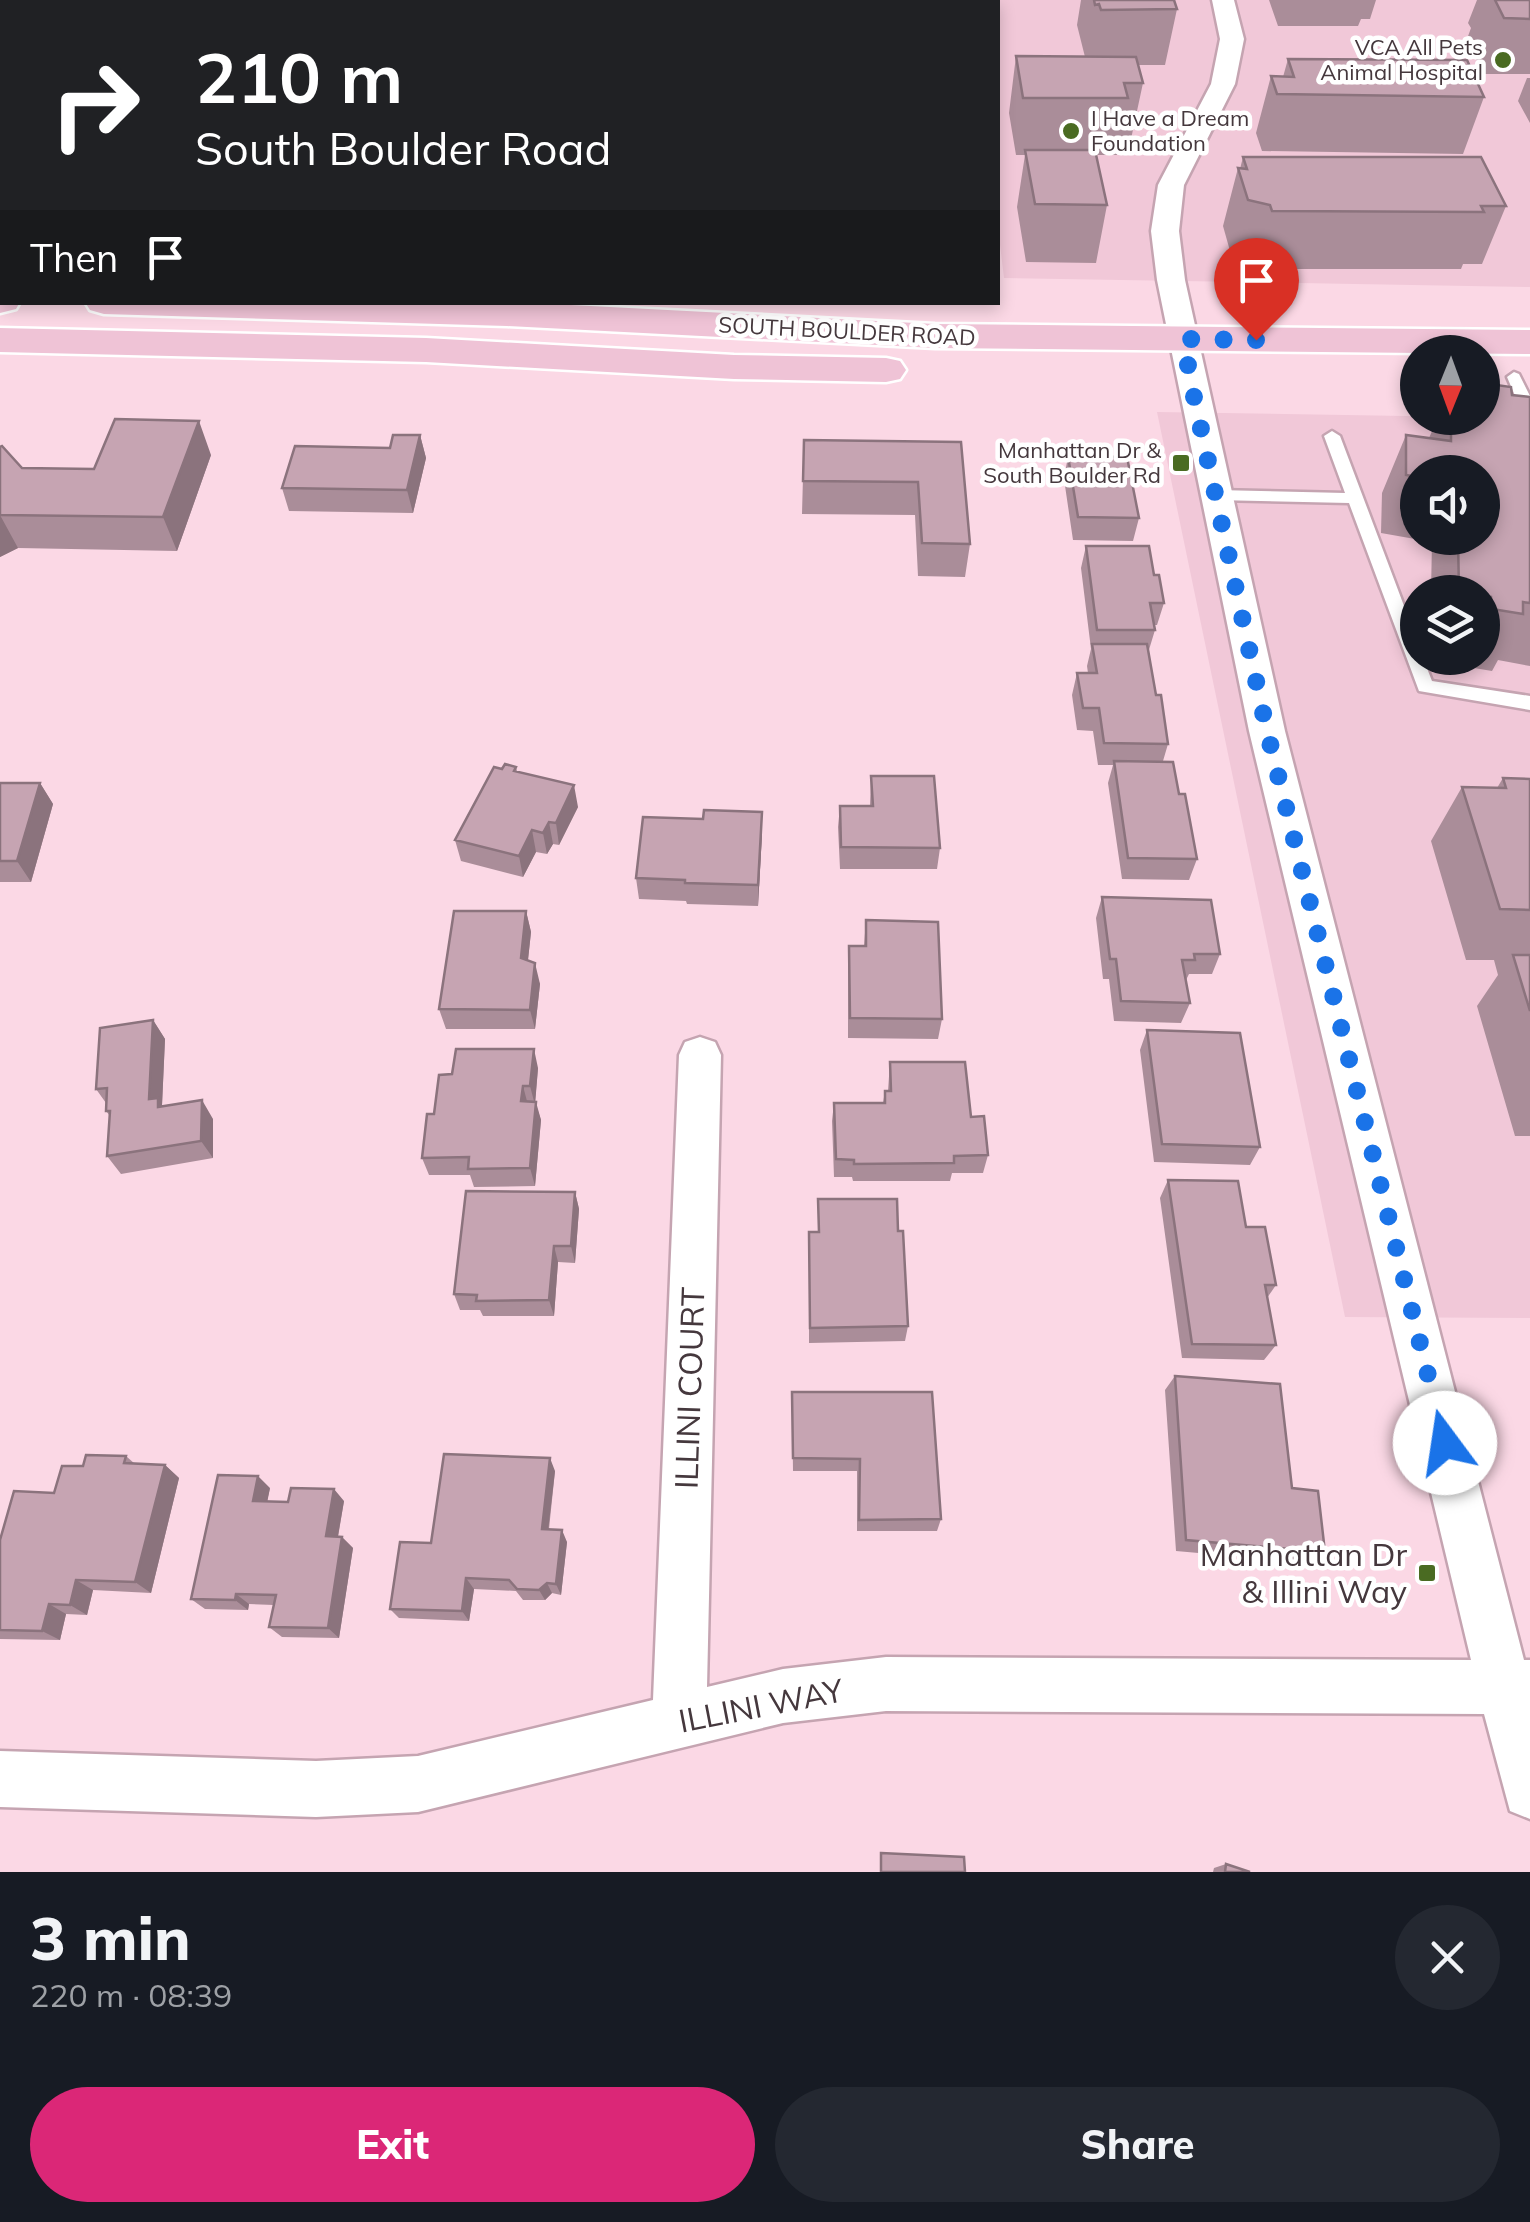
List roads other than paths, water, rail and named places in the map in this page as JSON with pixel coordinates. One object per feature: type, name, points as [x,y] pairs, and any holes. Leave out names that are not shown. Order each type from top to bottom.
[{"type":"main road","name":"SOUTH BOULDER ROAD","points":[[205,305],[507,314],[935,354]]},
{"type":"main road","name":"SOUTH BOULDER ROAD","points":[[0,340],[426,350],[734,367],[935,354],[1187,356],[1517,377]]},
{"type":"main road","name":"SOUTH BOULDER ROAD","points":[[1187,356],[1400,374]]},
{"type":"street","points":[[1224,0],[1232,39],[1223,84],[1171,185],[1164,230],[1216,495],[1277,771],[1518,1687],[1530,1790]]},
{"type":"street","name":"ILLINI COURT","points":[[679,1722],[700,1055]]},
{"type":"street","name":"ILLINI WAY","points":[[0,1779],[316,1790],[418,1784],[783,1696],[886,1684],[1518,1687]]},
{"type":"lane","points":[[1332,436],[1425,686],[1530,702]]},
{"type":"lane","points":[[1216,495],[1355,498]]},
{"type":"place","name":"VCA All Pets Animal Hospital","points":[[1503,60]]},
{"type":"place","name":"I Have a Dream Foundation","points":[[1071,131]]},
{"type":"place","name":"Manhattan Dr & South Boulder Rd","points":[[1181,463]]},
{"type":"place","name":"Manhattan Dr & Illini Way","points":[[1427,1573]]}]
